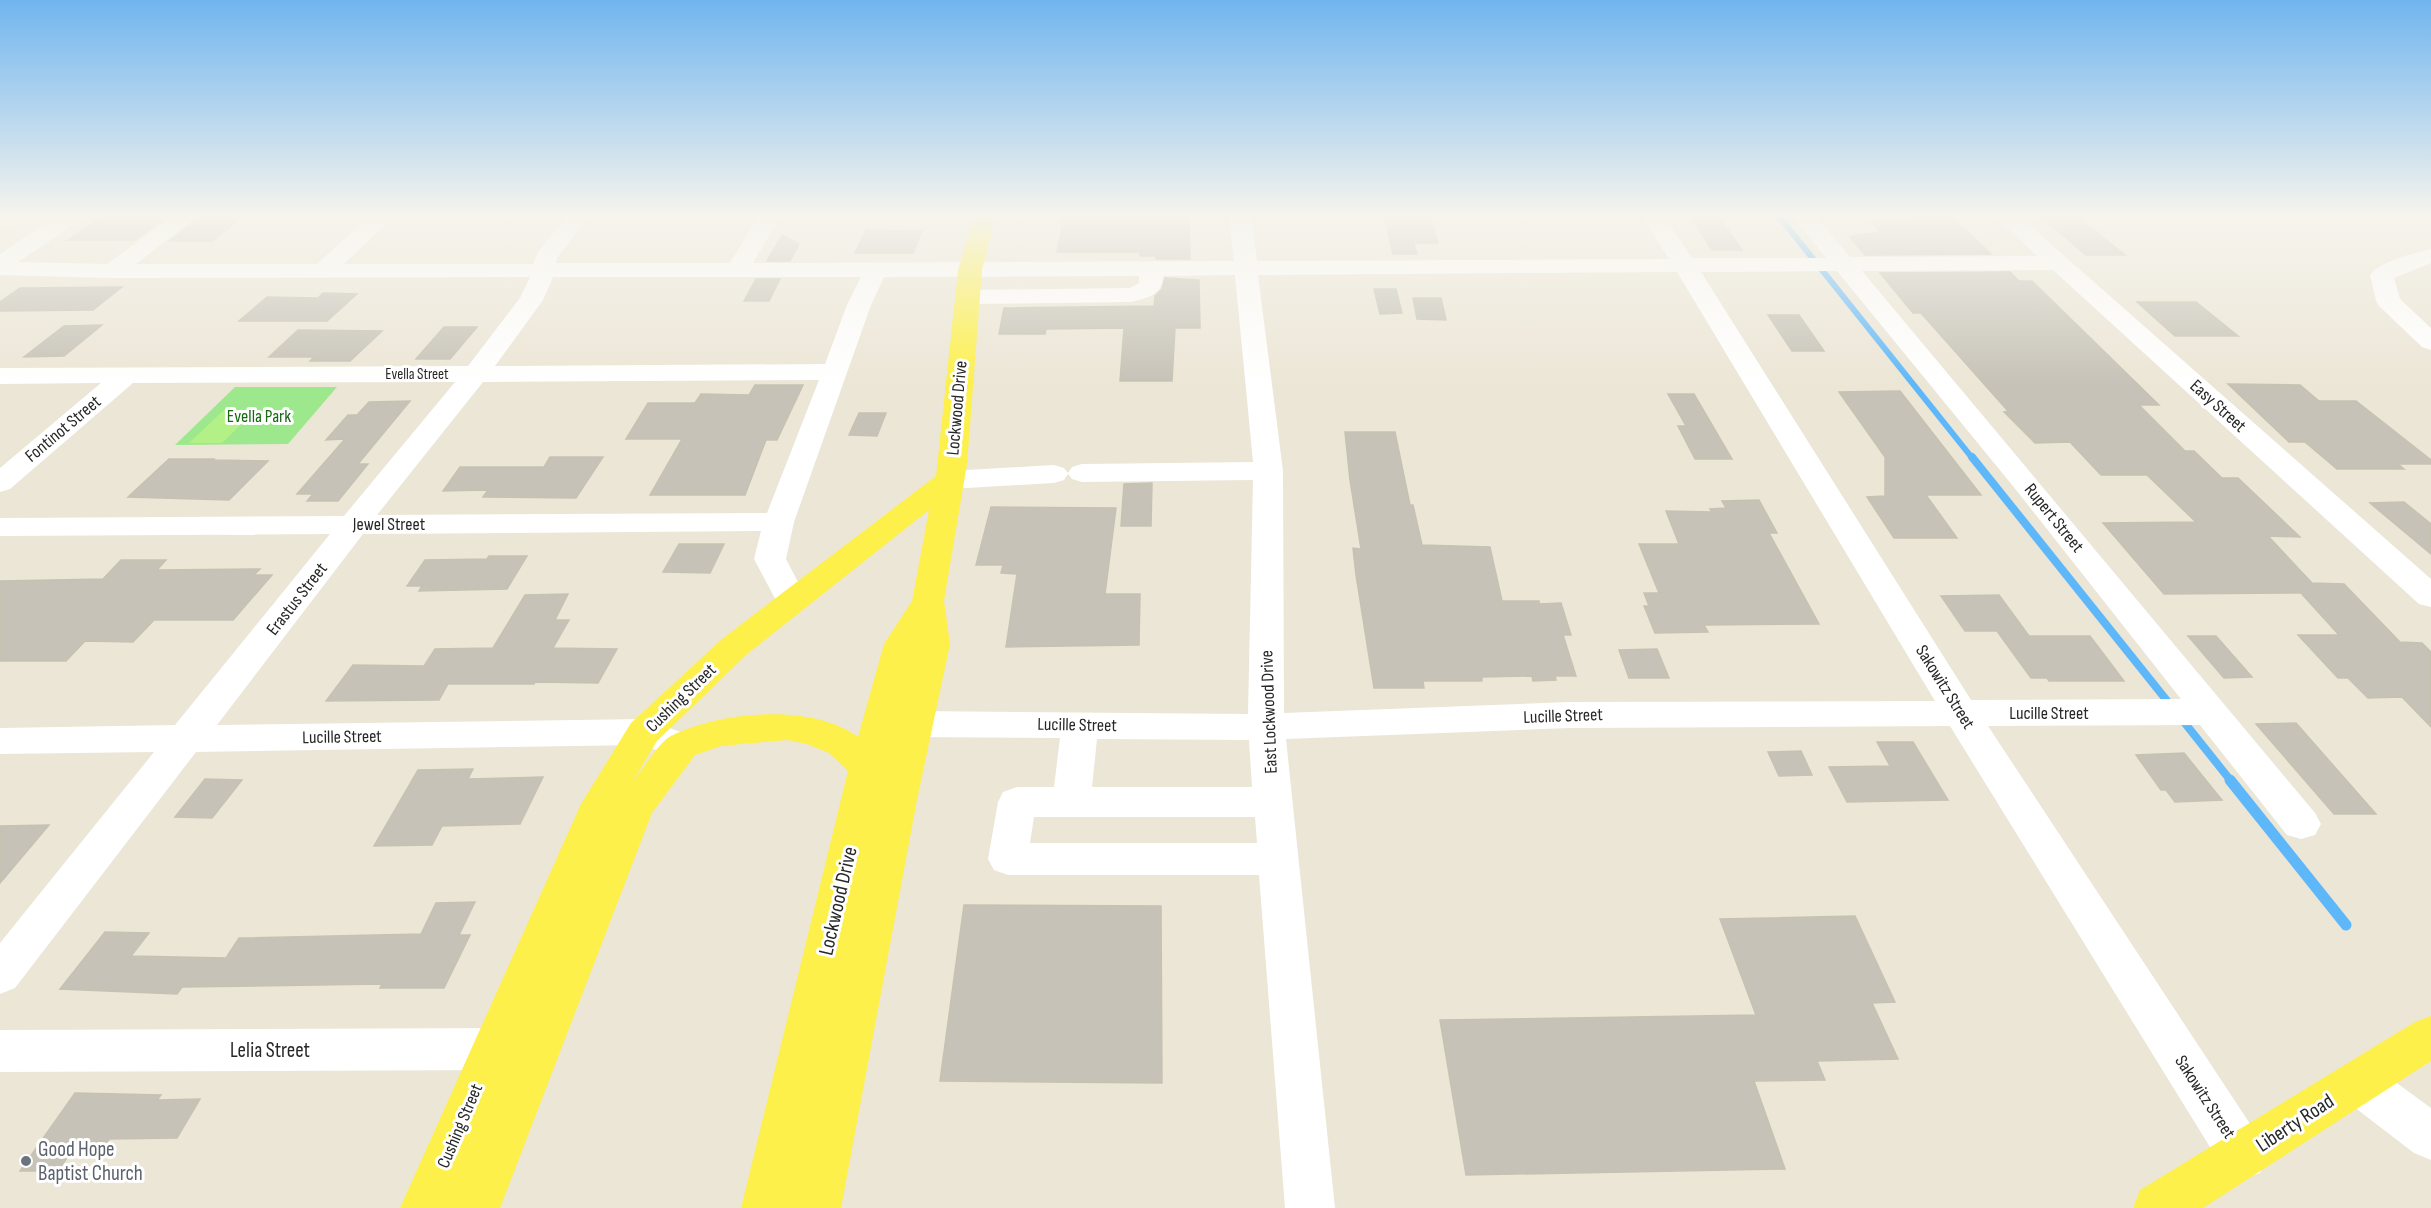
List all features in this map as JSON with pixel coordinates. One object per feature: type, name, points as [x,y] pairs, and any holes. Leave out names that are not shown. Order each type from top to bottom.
[{"type":"main road","name":"Lockwood Drive","points":[[816,1208],[933,644],[928,601],[953,464],[970,271]]},
{"type":"main road","name":"Cushing Street","points":[[425,1208],[600,804],[663,739],[734,647],[949,480]]},
{"type":"main road","name":"Lockwood Drive","points":[[766,1208],[868,767],[900,644],[928,601]]},
{"type":"main road","points":[[663,739],[787,727],[813,732],[842,744],[868,767]]},
{"type":"main road","name":"Cushing Street","points":[[475,1208],[663,739]]},
{"type":"main road","name":"Liberty Road","points":[[2158,1208],[2431,1036]]},
{"type":"street","name":"Erastus Street","points":[[0,975],[476,374],[531,300],[542,281],[544,271]]},
{"type":"street","points":[[792,600],[770,559],[779,522],[859,305],[875,271]]},
{"type":"street","points":[[967,297],[1131,295],[1142,292],[1151,285],[1151,271]]},
{"type":"street","name":"East Lockwood Drive","points":[[1245,271],[1268,471],[1266,727],[1310,1208]]},
{"type":"street","name":"Sakowitz Street","points":[[1689,271],[1961,714],[2243,1156]]},
{"type":"street","name":"Rupert Street","points":[[1843,271],[2185,712],[2301,824]]},
{"type":"street","name":"Easy Street","points":[[2066,271],[2431,597]]},
{"type":"street","points":[[2390,271],[2382,275],[2388,301],[2431,342]]},
{"type":"street","name":"Evella Street","points":[[0,376],[834,372]]},
{"type":"street","name":"Fontinot Street","points":[[0,483],[126,376]]},
{"type":"street","points":[[1083,473],[1268,471]]},
{"type":"street","points":[[949,480],[1054,474]]},
{"type":"street","name":"Jewel Street","points":[[0,527],[779,522]]},
{"type":"street","name":"Lucille Street","points":[[915,724],[1266,727],[1569,715],[2185,712]]},
{"type":"street","points":[[1071,802],[1080,725]]},
{"type":"street","name":"Lucille Street","points":[[0,741],[663,739]]},
{"type":"street","points":[[1273,802],[1017,802],[1008,859],[1279,859]]},
{"type":"street","name":"Lelia Street","points":[[0,1051],[539,1048]]},
{"type":"street","points":[[2358,1082],[2431,1137]]},
{"type":"green space","name":"Evella Park","points":[[235,387],[337,387],[288,444],[175,445]]},
{"type":"green space","points":[[224,410],[256,410],[222,443],[189,443]]},
{"type":"building","points":[[2010,272],[2019,281],[2032,281],[2159,405],[2139,405],[2185,451],[2194,451],[2222,478],[2238,478],[2300,537],[2268,536],[2312,583],[2344,584],[2400,642],[2422,643],[2431,652],[2431,727],[2402,697],[2368,698],[2348,678],[2338,678],[2298,635],[2339,635],[2301,593],[2164,594],[2103,523],[2196,522],[2147,475],[2101,475],[2070,442],[2035,443],[2004,412],[2008,411],[1921,313],[1913,313],[1880,273]]},
{"type":"building","points":[[1165,278],[1199,280],[1200,328],[1175,328],[1172,381],[1120,381],[1124,328],[1046,329],[1045,334],[999,334],[1004,308],[1154,306],[1155,296],[1162,289]]},
{"type":"building","points":[[756,279],[780,279],[769,301],[744,301]]},
{"type":"building","points":[[122,287],[93,310],[0,311],[0,302],[20,288]]},
{"type":"building","points":[[1374,289],[1396,289],[1402,313],[1380,314]]},
{"type":"building","points":[[323,293],[357,294],[327,321],[239,321],[267,297],[318,298]]},
{"type":"building","points":[[1413,298],[1441,298],[1446,320],[1417,319]]},
{"type":"building","points":[[2137,302],[2196,302],[2238,336],[2175,336]]},
{"type":"building","points":[[1768,315],[1799,315],[1824,351],[1792,351]]},
{"type":"building","points":[[102,325],[64,356],[24,357],[64,326]]},
{"type":"building","points":[[444,327],[477,327],[450,359],[416,359]]},
{"type":"building","points":[[298,330],[382,331],[350,361],[310,361],[314,357],[269,357]]},
{"type":"building","points":[[2228,384],[2300,385],[2319,401],[2356,401],[2431,460],[2431,464],[2398,464],[2404,469],[2337,469],[2305,442],[2289,442]]},
{"type":"building","points":[[755,385],[803,385],[777,440],[766,440],[745,495],[650,495],[682,439],[626,439],[648,403],[695,403],[701,394],[749,395]]},
{"type":"building","points":[[1900,391],[1981,495],[1926,495],[1957,538],[1894,538],[1867,497],[1885,496],[1885,457],[1839,392]]},
{"type":"building","points":[[1668,394],[1694,394],[1732,459],[1695,459],[1678,426],[1686,426]]},
{"type":"building","points":[[410,401],[358,464],[368,464],[338,501],[307,501],[313,494],[297,494],[345,439],[326,440],[348,415],[357,415],[369,402]]},
{"type":"building","points":[[859,413],[886,413],[877,436],[849,435]]},
{"type":"building","points":[[1345,432],[1395,432],[1410,505],[1413,505],[1422,545],[1490,547],[1502,601],[1561,603],[1571,635],[1563,635],[1576,676],[1555,676],[1556,680],[1533,681],[1532,676],[1482,677],[1482,681],[1423,681],[1424,688],[1374,688],[1356,575],[1353,548],[1361,549]]},
{"type":"building","points":[[550,457],[603,457],[576,498],[483,497],[488,490],[443,491],[460,467],[544,467]]},
{"type":"building","points":[[169,459],[268,461],[229,500],[128,497]]},
{"type":"building","points":[[1152,483],[1151,526],[1121,526],[1124,484]]},
{"type":"building","points":[[1759,500],[1777,533],[1769,533],[1819,624],[1704,625],[1708,632],[1655,633],[1644,606],[1649,606],[1644,593],[1659,593],[1639,544],[1679,544],[1666,511],[1712,512],[1710,509],[1726,508],[1722,501]]},
{"type":"building","points":[[2404,502],[2431,524],[2431,554],[2370,503]]},
{"type":"building","points":[[991,507],[1116,508],[1105,594],[1140,594],[1139,645],[1006,647],[1017,574],[1001,573],[1003,565],[976,565]]},
{"type":"building","points":[[679,544],[724,544],[710,573],[663,572]]},
{"type":"building","points":[[489,556],[527,556],[507,589],[419,591],[422,586],[407,586],[425,560],[487,559]]},
{"type":"building","points":[[121,560],[166,560],[157,570],[260,569],[254,575],[272,575],[233,620],[154,620],[133,642],[85,641],[66,661],[0,661],[0,581],[103,579]]},
{"type":"building","points":[[568,594],[555,620],[569,620],[553,648],[617,649],[598,683],[448,684],[439,700],[326,701],[353,665],[424,666],[435,649],[493,648],[525,595]]},
{"type":"building","points":[[1999,595],[2029,636],[2090,636],[2124,681],[2049,681],[2047,678],[2031,678],[1997,631],[1965,631],[1941,596]]},
{"type":"building","points":[[2188,636],[2216,636],[2252,677],[2224,678]]},
{"type":"building","points":[[1657,649],[1669,678],[1629,678],[1619,650]]},
{"type":"building","points":[[2296,723],[2376,814],[2334,814],[2256,724]]},
{"type":"building","points":[[1877,742],[1913,742],[1948,800],[1847,802],[1829,767],[1890,766]]},
{"type":"building","points":[[1801,751],[1812,775],[1779,776],[1768,752]]},
{"type":"building","points":[[2184,753],[2222,800],[2175,802],[2166,790],[2161,790],[2136,755]]},
{"type":"building","points":[[473,769],[468,779],[543,777],[520,824],[442,826],[432,845],[374,846],[418,770]]},
{"type":"building","points":[[205,779],[242,780],[212,818],[175,817]]},
{"type":"building","points":[[49,825],[0,883],[0,826]]},
{"type":"building","points":[[475,902],[459,935],[470,935],[444,988],[380,988],[382,984],[182,987],[177,994],[60,989],[105,932],[149,933],[131,956],[226,958],[239,938],[421,934],[436,903]]},
{"type":"building","points":[[964,905],[1161,906],[1162,1083],[940,1081]]},
{"type":"building","points":[[1855,916],[1895,1002],[1872,1003],[1898,1059],[1817,1061],[1825,1080],[1754,1081],[1785,1169],[1466,1175],[1440,1020],[1756,1015],[1720,919]]},
{"type":"building","points":[[75,1093],[161,1095],[157,1100],[200,1099],[177,1138],[109,1139],[102,1150],[73,1149],[58,1171],[20,1171]]},
{"type":"waterway","points":[[1823,271],[1973,459]]},
{"type":"waterway","points":[[1972,457],[2172,707]]},
{"type":"waterway","points":[[2180,717],[2231,781]]},
{"type":"waterway","points":[[2230,780],[2346,925]]},
{"type":"place","name":"Good Hope Baptist Church","points":[[26,1161]]}]
